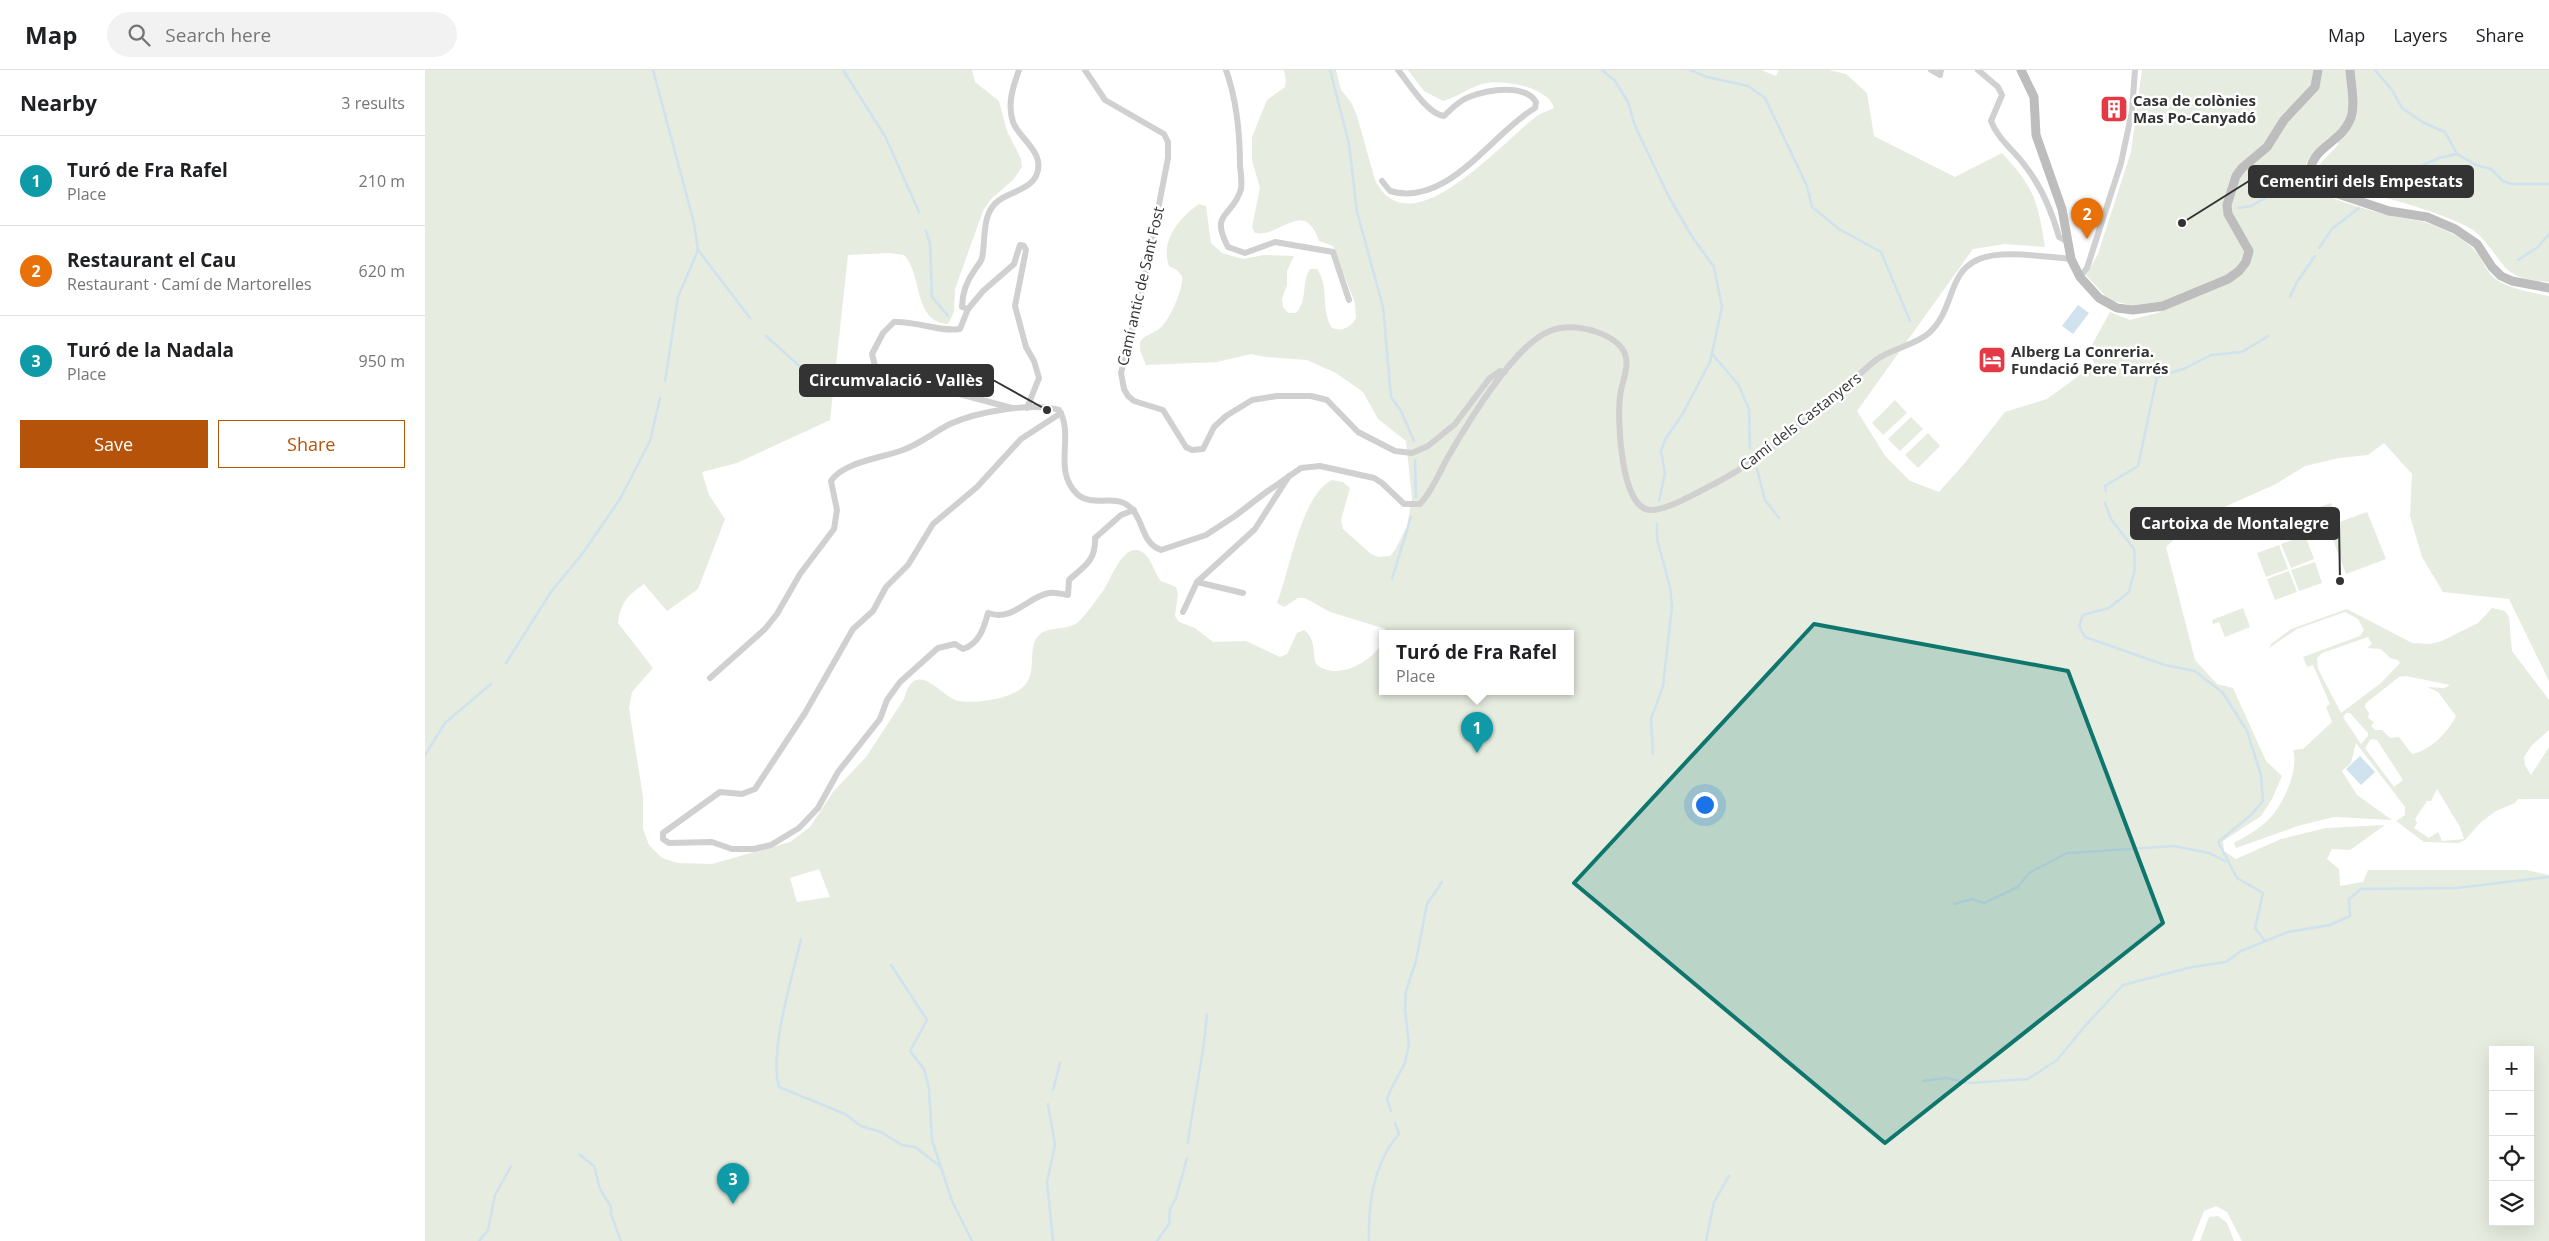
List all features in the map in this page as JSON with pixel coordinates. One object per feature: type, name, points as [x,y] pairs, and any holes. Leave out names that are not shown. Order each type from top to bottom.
[{"type":"street","points":[[968,309],[962,307],[964,289],[981,260],[988,213],[998,201],[1029,184],[1036,176],[1038,165],[1035,154],[1013,122],[1010,103],[1019,70]]},
{"type":"street","name":"Camí antic de Sant Fost","points":[[1085,70],[1105,100],[1161,132],[1168,142],[1168,158],[1145,277],[1121,373],[1124,389],[1128,396],[1134,401],[1163,410],[1186,447],[1192,450],[1203,449],[1214,427],[1226,416],[1252,400],[1277,396],[1311,396],[1327,400],[1358,432],[1395,451],[1412,452],[1428,446],[1455,424],[1489,379],[1500,371],[1505,372]]},
{"type":"street","points":[[1226,70],[1234,94],[1240,143],[1241,189],[1231,206],[1222,216],[1220,233],[1228,247],[1245,253],[1275,242],[1333,252],[1349,300]]},
{"type":"street","points":[[1382,181],[1390,191],[1415,193],[1451,179],[1491,147],[1498,137],[1517,119],[1535,108],[1536,102],[1533,97],[1522,92],[1497,90],[1469,97],[1444,116],[1438,116],[1398,70]]},
{"type":"street","points":[[1931,70],[1940,75],[1941,70]]},
{"type":"street","points":[[1978,70],[1998,87],[2003,95],[1991,122],[1994,130],[2027,168],[2050,206],[2059,237],[2066,241]]},
{"type":"street","points":[[2021,70],[2034,97],[2035,135],[2062,209],[2066,241],[2071,259],[2080,277],[2099,298],[2117,308],[2133,310],[2163,306],[2228,279],[2239,271],[2246,262],[2249,251],[2229,214],[2227,205],[2236,176],[2242,168],[2267,147],[2284,120],[2315,87],[2317,70]]},
{"type":"street","points":[[2080,277],[2087,268],[2121,163],[2132,111],[2135,70]]},
{"type":"street","points":[[2350,70],[2352,111],[2345,129],[2316,154],[2310,171],[2314,182],[2323,189],[2379,208],[2427,217],[2455,229],[2477,244],[2492,267],[2501,276],[2512,281],[2549,288]]},
{"type":"street","points":[[875,366],[872,354],[883,333],[894,322],[908,321],[950,331],[961,329],[968,309],[983,291],[1013,264],[1020,245],[1024,246],[1026,250],[1015,306],[1025,347],[1034,361],[1039,378],[1027,408]]},
{"type":"street","name":"Camí dels Castanyers","points":[[1291,473],[1310,465],[1365,474],[1382,482],[1404,504],[1420,504],[1429,494],[1457,441],[1505,372],[1528,345],[1541,335],[1558,328],[1589,330],[1609,337],[1618,343],[1625,352],[1627,363],[1619,411],[1622,450],[1629,489],[1633,500],[1641,508],[1651,510],[1699,491],[1729,476],[1777,442],[1877,359],[1930,332],[1947,309],[1960,272],[1975,261],[1984,257],[2008,255],[2071,259]]},
{"type":"street","points":[[895,377],[1016,409]]},
{"type":"street","points":[[710,678],[765,629],[777,614],[800,574],[834,529],[837,510],[831,481],[835,474],[871,459],[910,447],[965,418],[1027,408],[1053,408],[1061,413],[1065,425],[1063,461],[1072,488],[1082,498],[1090,501],[1116,500],[1126,503],[1134,510],[1147,539],[1155,548],[1161,550],[1206,534],[1235,516],[1291,473]]},
{"type":"street","points":[[1061,413],[1021,439],[977,487],[933,524],[908,565],[886,588],[873,611],[853,629],[805,713],[755,789],[742,794],[720,792],[663,833],[663,840],[669,843],[712,842],[732,849],[754,849],[771,845],[799,828],[818,808],[839,772],[880,720],[891,694],[916,665],[938,648],[955,644],[963,648],[971,646],[983,631],[988,613],[995,616],[1012,613],[1049,593],[1068,595],[1069,580],[1091,559],[1095,552],[1095,538],[1121,515],[1134,510]]},
{"type":"street","points":[[1183,612],[1197,582],[1255,529],[1291,473]]},
{"type":"street","points":[[1197,582],[1243,593]]},
{"type":"highlighted area","points":[[1814,624],[2068,671],[2163,923],[1885,1143],[1574,883]]},
{"type":"shaded area","points":[[425,70],[972,70],[975,82],[999,101],[1007,131],[1021,159],[1022,167],[1013,180],[991,199],[983,211],[955,289],[954,312],[948,324],[937,321],[929,315],[924,307],[910,264],[904,255],[889,253],[848,255],[830,420],[737,463],[702,472],[709,495],[725,519],[698,589],[667,611],[644,584],[629,596],[623,605],[618,623],[653,668],[632,692],[629,708],[643,797],[643,829],[649,845],[662,858],[678,863],[712,864],[790,842],[810,827],[833,792],[866,757],[904,699],[909,686],[915,680],[930,683],[952,699],[966,702],[993,700],[1011,694],[1024,686],[1030,675],[1034,645],[1040,634],[1044,631],[1072,626],[1077,623],[1103,591],[1120,561],[1132,551],[1138,550],[1146,555],[1161,581],[1176,587],[1178,594],[1175,616],[1179,622],[1195,628],[1213,642],[1246,641],[1280,657],[1287,654],[1297,633],[1304,630],[1312,641],[1316,664],[1324,669],[1333,671],[1353,667],[1363,662],[1379,647],[1379,695],[1574,695],[1574,630],[1386,630],[1330,612],[1305,598],[1298,598],[1284,607],[1277,603],[1298,535],[1312,500],[1332,480],[1343,482],[1350,488],[1341,520],[1343,529],[1371,554],[1378,557],[1390,556],[1407,526],[1412,498],[1406,441],[1378,419],[1363,392],[1336,373],[1307,360],[1251,354],[1217,362],[1146,365],[1140,350],[1140,342],[1163,325],[1171,312],[1181,288],[1182,276],[1177,270],[1169,266],[1167,248],[1169,239],[1178,223],[1199,204],[1206,206],[1211,243],[1222,253],[1243,259],[1264,255],[1294,256],[1287,271],[1287,285],[1282,299],[1283,307],[1288,313],[1296,313],[1300,308],[1307,274],[1310,269],[1317,269],[1323,284],[1328,321],[1332,328],[1346,328],[1356,318],[1355,303],[1333,246],[1319,241],[1313,228],[1306,222],[1299,220],[1264,233],[1255,233],[1252,227],[1260,188],[1252,160],[1252,137],[1267,100],[1285,87],[1284,70],[1336,70],[1341,90],[1351,102],[1357,116],[1375,180],[1391,199],[1411,203],[1434,197],[1459,182],[1540,114],[1554,108],[1550,101],[1534,90],[1512,83],[1501,82],[1482,84],[1443,101],[1424,91],[1408,70],[1761,70],[1776,76],[1779,70],[1829,70],[1846,74],[1867,93],[1874,136],[1955,177],[2002,153],[2022,176],[2033,196],[2040,217],[2045,247],[2005,244],[1973,249],[1857,411],[1886,457],[1910,481],[1939,492],[2005,412],[2047,399],[2095,364],[2088,352],[2110,312],[2130,320],[2161,312],[2109,300],[2086,275],[2098,254],[2131,152],[2142,70],[2549,70],[2549,282],[2533,280],[2513,274],[2477,233],[2458,222],[2413,206],[2321,181],[2318,166],[2339,144],[2329,137],[2308,159],[2305,173],[2306,180],[2311,187],[2324,195],[2372,211],[2425,222],[2460,238],[2471,246],[2492,276],[2504,284],[2549,296],[2549,681],[2509,599],[2443,592],[2422,557],[2410,516],[2412,474],[2384,443],[2368,455],[2339,458],[2305,466],[2276,484],[2193,521],[2166,547],[2195,660],[2217,684],[2233,688],[2266,761],[2282,776],[2272,799],[2261,816],[2223,841],[2224,851],[2236,859],[2281,839],[2326,828],[2385,825],[2350,850],[2332,849],[2327,859],[2339,869],[2340,886],[2363,882],[2368,870],[2526,870],[2549,875],[2549,1241],[2242,1241],[2227,1212],[2216,1206],[2204,1211],[2192,1241],[425,1241]],"holes":[[[819,869],[830,897],[797,902],[790,878]]]},
{"type":"shaded area","points":[[1895,400],[1907,413],[1883,435],[1872,423]]},
{"type":"shaded area","points":[[1911,417],[1923,429],[1900,451],[1888,439]]},
{"type":"shaded area","points":[[1928,433],[1940,446],[1918,468],[1905,455]]},
{"type":"shaded area","points":[[2331,503],[2336,515],[2331,517],[2329,512],[2319,516],[2320,521],[2314,523],[2312,517],[2307,518],[2305,512]]},
{"type":"shaded area","points":[[2367,512],[2386,559],[2346,574],[2328,526]]},
{"type":"shaded area","points":[[2305,535],[2314,559],[2291,568],[2281,544]]},
{"type":"shaded area","points":[[2279,545],[2288,569],[2266,577],[2257,553]]},
{"type":"shaded area","points":[[2315,562],[2322,583],[2299,591],[2291,570]]},
{"type":"shaded area","points":[[2289,571],[2297,592],[2275,600],[2267,579]]},
{"type":"shaded area","points":[[2243,608],[2250,627],[2225,637],[2219,622],[2213,624],[2212,620]]},
{"type":"shaded area","points":[[2492,608],[2505,611],[2509,617],[2512,651],[2549,700],[2549,730],[2532,745],[2524,757],[2525,765],[2531,775],[2549,747],[2549,799],[2518,799],[2515,803],[2496,811],[2481,822],[2465,840],[2458,843],[2424,842],[2396,821],[2405,815],[2405,807],[2356,743],[2351,763],[2342,771],[2357,795],[2392,820],[2334,817],[2301,825],[2236,848],[2234,843],[2262,826],[2280,804],[2292,776],[2294,767],[2293,750],[2303,749],[2332,722],[2326,707],[2330,704],[2313,665],[2307,667],[2303,657],[2360,636],[2364,630],[2358,619],[2345,612],[2297,629],[2269,648],[2271,644],[2291,629],[2347,609],[2412,643],[2430,644],[2442,641],[2478,623]],"holes":[[[2368,637],[2372,644],[2367,648],[2381,649],[2390,658],[2398,660],[2400,663],[2381,683],[2341,713],[2318,669],[2317,658],[2322,653]],[[2406,676],[2450,685],[2444,688],[2427,687],[2438,692],[2456,716],[2438,740],[2425,749],[2412,754],[2399,737],[2390,738],[2382,730],[2375,730],[2371,726],[2374,722],[2368,718],[2369,713],[2365,707],[2366,703],[2399,677]],[[2346,713],[2350,713],[2368,733],[2368,736],[2361,744],[2343,717]],[[2371,739],[2377,740],[2403,780],[2394,787],[2365,748]],[[2437,789],[2460,827],[2464,839],[2442,841],[2438,832],[2429,838],[2414,828],[2417,823],[2415,819],[2427,801],[2431,801]]]},
{"type":"shaded area","points":[[2218,1216],[2227,1223],[2234,1241],[2200,1241],[2209,1217]]},
{"type":"water","points":[[2078,305],[2089,313],[2073,334],[2062,326]]},
{"type":"water","points":[[2360,756],[2375,772],[2361,785],[2346,769]]},
{"type":"waterway","points":[[653,70],[694,223],[698,250],[678,297],[665,381]]},
{"type":"waterway","points":[[843,70],[885,136],[919,212]]},
{"type":"waterway","points":[[1330,70],[1349,144],[1357,212],[1383,307],[1391,397],[1401,411],[1414,441]]},
{"type":"waterway","points":[[1602,70],[1615,81],[1628,102],[1635,126],[1669,197],[1691,235],[1714,267],[1722,307],[1710,362],[1682,415],[1666,438],[1661,451],[1665,473],[1659,501]]},
{"type":"waterway","points":[[1690,70],[1707,77],[1748,86],[1765,98],[1807,186],[1812,207],[1839,229],[1881,252],[1910,321]]},
{"type":"waterway","points":[[2375,70],[2392,90],[2402,108],[2424,123],[2445,132],[2457,154]]},
{"type":"waterway","points":[[2320,175],[2345,170],[2382,177],[2414,169],[2439,158],[2457,154],[2476,165],[2491,169],[2503,181],[2511,184],[2549,184]]},
{"type":"waterway","points":[[2367,192],[2382,177]]},
{"type":"waterway","points":[[2238,208],[2251,206],[2283,188],[2308,181]]},
{"type":"waterway","points":[[2319,248],[2332,229],[2359,208]]},
{"type":"waterway","points":[[926,231],[930,243],[932,297],[948,316]]},
{"type":"waterway","points":[[2518,260],[2538,247],[2549,234]]},
{"type":"waterway","points":[[698,250],[750,318]]},
{"type":"waterway","points":[[2290,297],[2297,282],[2315,256]]},
{"type":"waterway","points":[[766,336],[823,387]]},
{"type":"waterway","points":[[2106,491],[2105,486],[2138,466],[2157,377],[2186,368],[2211,355],[2242,352],[2268,336]]},
{"type":"waterway","points":[[1712,354],[1738,384],[1749,409],[1750,448]]},
{"type":"waterway","points":[[506,663],[551,592],[583,553],[620,499],[650,441],[660,398]]},
{"type":"waterway","points":[[1415,460],[1416,497]]},
{"type":"waterway","points":[[1757,469],[1765,500],[1779,518]]},
{"type":"waterway","points":[[2105,503],[2111,519],[2134,549],[2135,569],[2129,592],[2109,608],[2083,615],[2079,626],[2085,637],[2165,665],[2195,671],[2223,693],[2247,731],[2261,775],[2263,801],[2251,815],[2218,842],[2237,878],[2263,893],[2255,928],[2265,941]]},
{"type":"waterway","points":[[1392,579],[1411,517]]},
{"type":"waterway","points":[[1653,754],[1651,719],[1663,686],[1672,607],[1670,587],[1657,539],[1657,524]]},
{"type":"waterway","points":[[425,755],[445,723],[491,684]]},
{"type":"waterway","points":[[1954,904],[1972,899],[1984,903],[2018,887],[2029,873],[2067,853],[2174,846],[2209,853],[2225,861]]},
{"type":"waterway","points":[[1923,1081],[1947,1078],[1968,1083],[2028,1079],[2057,1060],[2123,985],[2192,967],[2226,962],[2241,951],[2288,932],[2330,925],[2350,916],[2349,899],[2361,889],[2457,888],[2549,877]]},
{"type":"waterway","points":[[1391,1111],[1387,1099],[1405,1063],[1409,1044],[1405,1009],[1406,991],[1416,961],[1427,904],[1442,882]]},
{"type":"waterway","points":[[801,939],[779,1034],[777,1054],[779,1087],[845,1114],[861,1126],[881,1132],[902,1145],[915,1147],[941,1167]]},
{"type":"waterway","points":[[891,965],[927,1020],[910,1051],[924,1069],[929,1089],[932,1140],[952,1201],[972,1241]]},
{"type":"waterway","points":[[1188,1143],[1207,1014]]},
{"type":"waterway","points":[[1053,1090],[1060,1063]]},
{"type":"waterway","points":[[1048,1104],[1055,1145],[1047,1182],[1053,1241]]},
{"type":"waterway","points":[[1369,1241],[1371,1198],[1374,1184],[1384,1157],[1390,1145],[1399,1134],[1395,1123]]},
{"type":"waterway","points":[[579,1154],[594,1166],[600,1189],[611,1207],[611,1214],[621,1241]]},
{"type":"waterway","points":[[1157,1241],[1169,1224],[1170,1209],[1176,1198],[1187,1158]]},
{"type":"waterway","points":[[479,1241],[488,1230],[495,1195],[511,1166]]},
{"type":"waterway","points":[[1706,1241],[1714,1202],[1729,1176]]},
{"type":"place","name":"Casa de colònies Mas Po-Canyadó","points":[[2114,109]]},
{"type":"place","name":"Cementiri dels Empestats","points":[[2182,223]]},
{"type":"place","name":"Restaurant el Cau","points":[[2087,239]]},
{"type":"place","name":"Alberg La Conreria. Fundació Pere Tarrés","points":[[1992,360]]},
{"type":"place","name":"Circumvalació - Vallès","points":[[1047,410]]},
{"type":"place","name":"Cartoixa de Montalegre","points":[[2340,581]]},
{"type":"place","name":"Turó de Fra Rafel","points":[[1477,753]]},
{"type":"place","name":"Turó de la Nadala","points":[[733,1204]]}]
